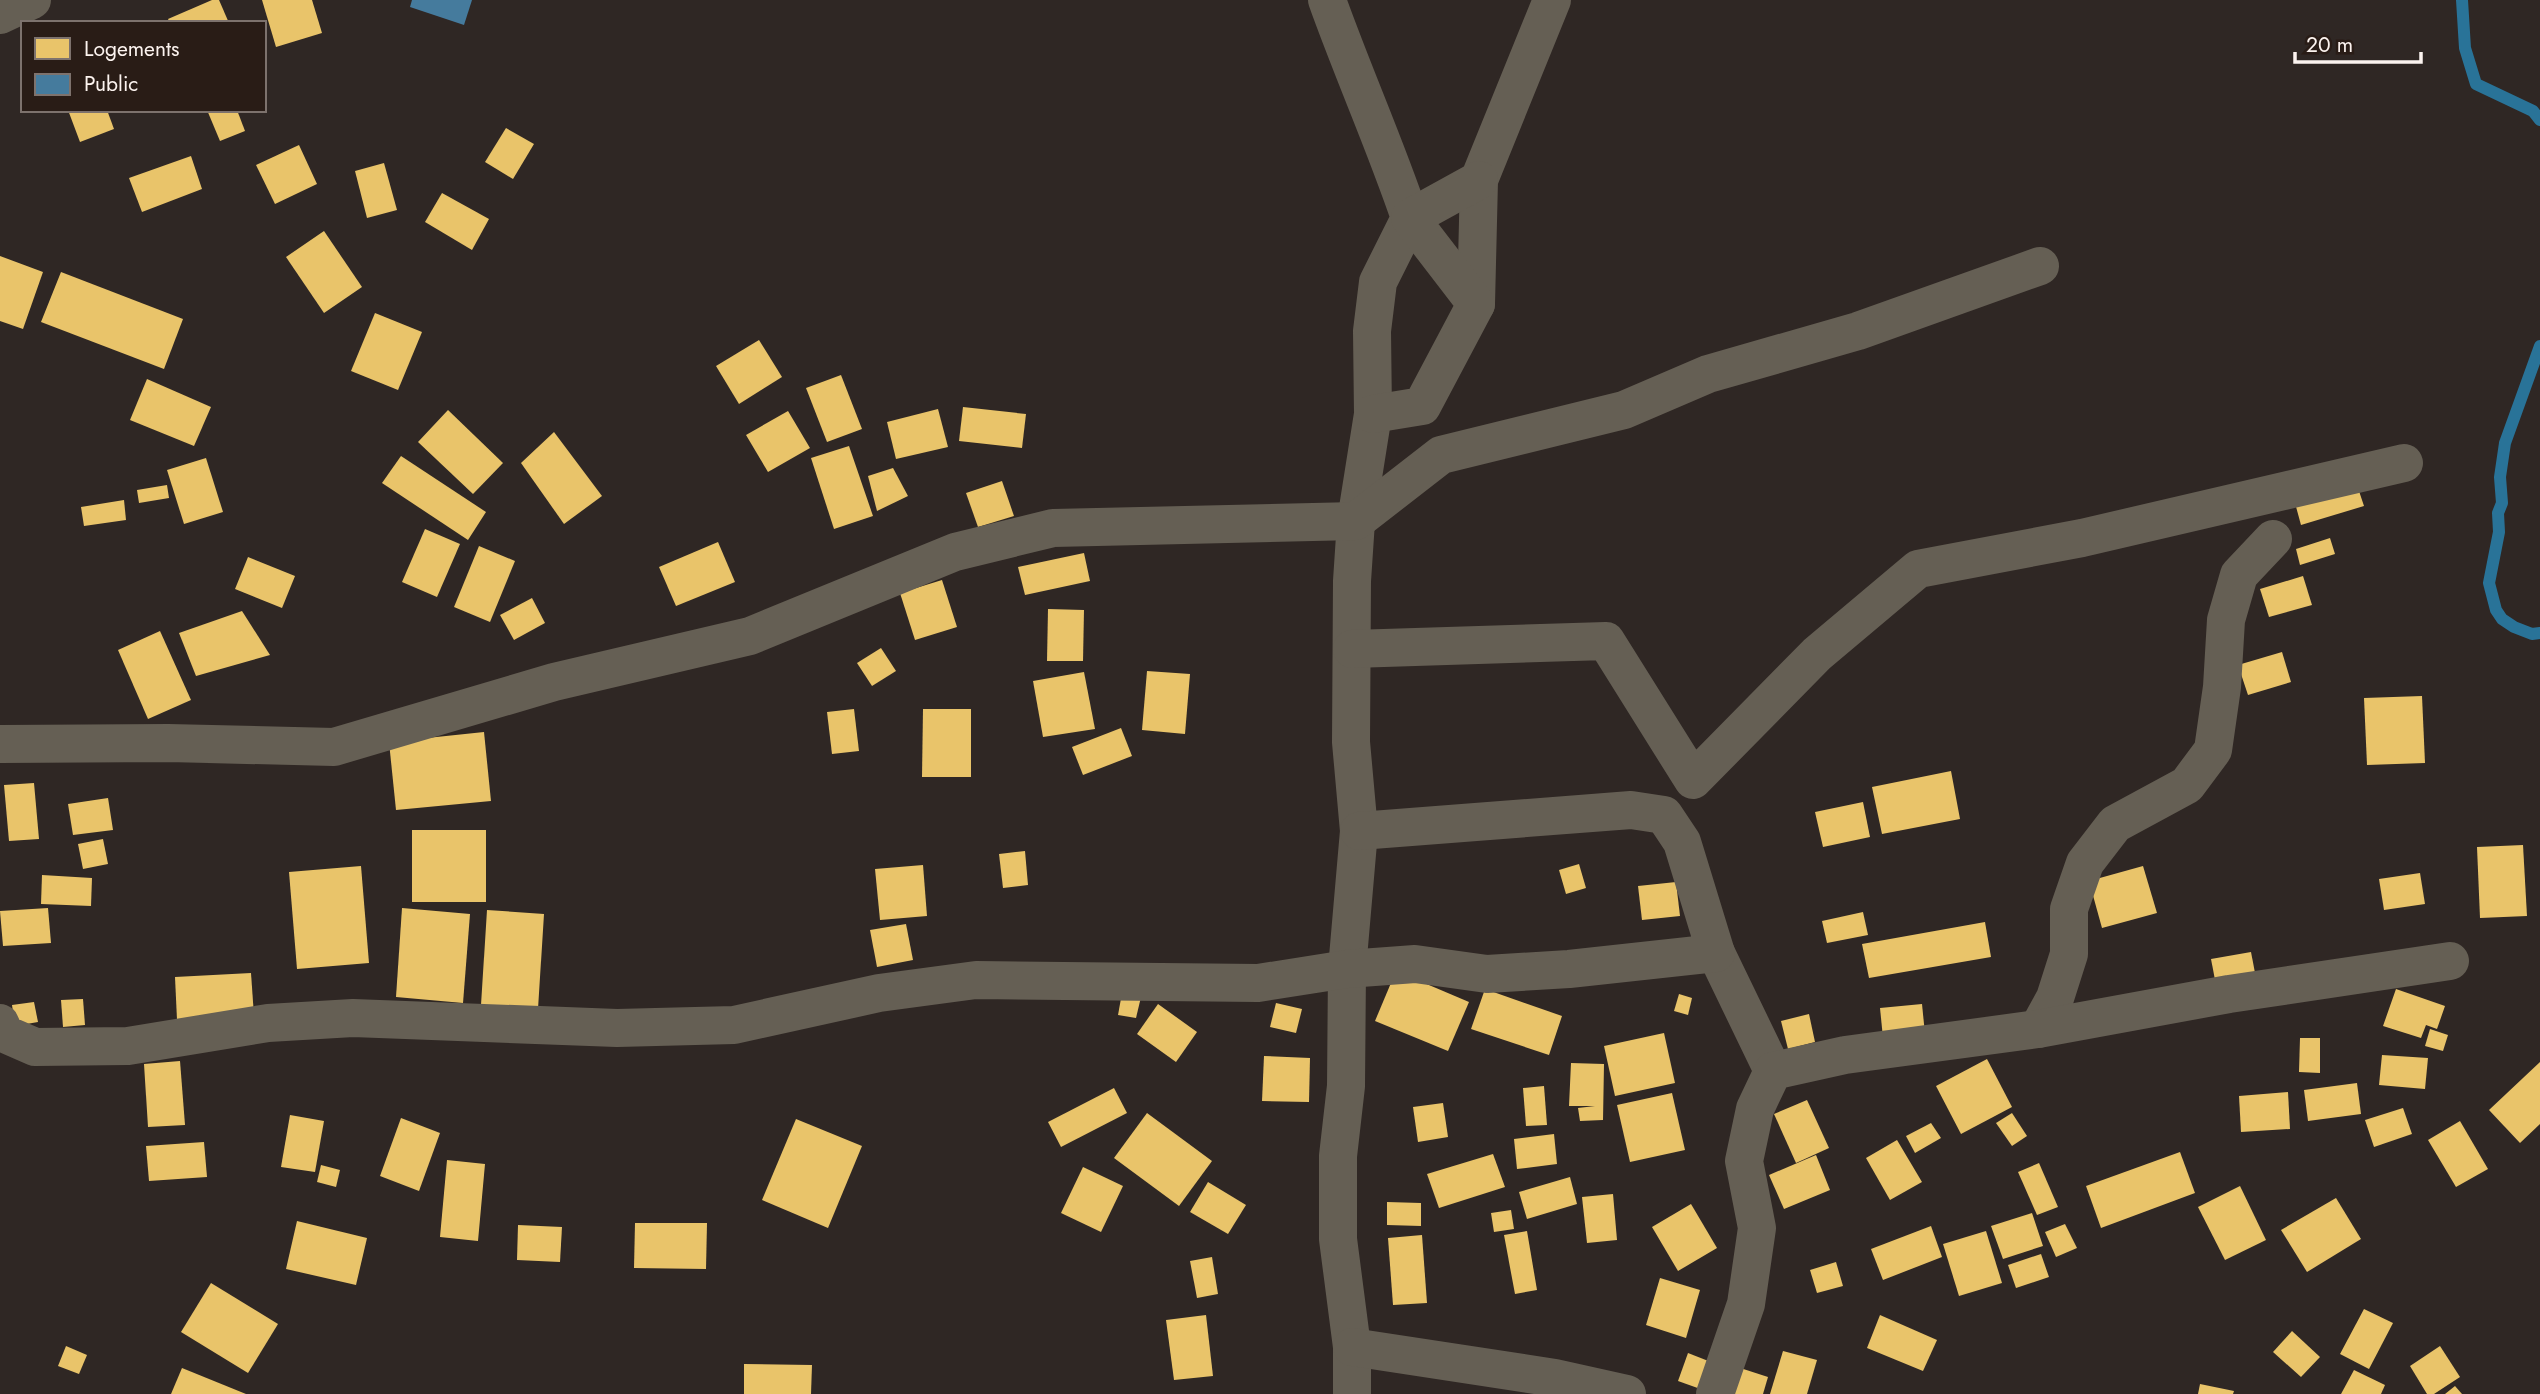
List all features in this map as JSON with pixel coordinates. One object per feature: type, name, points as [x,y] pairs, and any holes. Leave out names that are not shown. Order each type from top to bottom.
[{"type":"street","points":[[0,15],[32,0]]},
{"type":"street","points":[[1327,0],[1410,218],[1476,304]]},
{"type":"street","points":[[1373,414],[1422,406],[1476,304],[1479,180],[1552,0]]},
{"type":"street","points":[[1352,1394],[1352,1347],[1338,1239],[1338,1156],[1346,1086],[1347,969],[1359,831],[1351,742],[1352,581],[1356,521],[1373,414],[1371,331],[1378,282],[1410,218],[1479,180]]},
{"type":"street","points":[[0,744],[168,743],[334,747],[554,682],[750,636],[955,552],[1053,528],[1356,521],[1441,455],[1623,410],[1708,374],[1858,331],[2040,266]]},
{"type":"street","points":[[1352,649],[1606,641],[1693,780],[1817,654],[1918,569],[2082,538],[2404,463]]},
{"type":"street","points":[[2038,1030],[2055,998],[2069,954],[2069,909],[2085,863],[2115,824],[2187,785],[2213,750],[2222,687],[2226,620],[2239,575],[2273,539]]},
{"type":"street","points":[[1359,831],[1631,810],[1664,815],[1682,842],[1716,953],[1773,1071]]},
{"type":"street","points":[[0,1023],[5,1034],[35,1047],[128,1046],[268,1023],[353,1018],[617,1028],[734,1025],[879,993],[976,981],[1258,983],[1347,969],[1415,964],[1487,974],[1569,970],[1716,953]]},
{"type":"street","points":[[2069,954],[2100,1017]]},
{"type":"street","points":[[1773,1071],[1845,1055],[2038,1030],[2228,994],[2450,961]]},
{"type":"street","points":[[1715,1394],[1746,1304],[1757,1228],[1744,1161],[1755,1110],[1773,1071]]},
{"type":"street","points":[[1352,1347],[1555,1378],[1628,1394]]},
{"type":"building: Logements","points":[[212,0],[219,0],[228,21],[169,21],[168,19]]},
{"type":"building: Logements","points":[[262,0],[312,0],[322,33],[276,47]]},
{"type":"building: Logements","points":[[69,112],[108,112],[114,129],[80,142]]},
{"type":"building: Logements","points":[[208,112],[238,112],[245,131],[220,141]]},
{"type":"building: Logements","points":[[506,128],[534,144],[513,179],[485,162]]},
{"type":"building: Logements","points":[[299,145],[317,184],[275,204],[256,165]]},
{"type":"building: Logements","points":[[191,156],[202,189],[142,212],[129,178]]},
{"type":"building: Logements","points":[[384,163],[397,210],[367,218],[355,171]]},
{"type":"building: Logements","points":[[442,193],[489,219],[472,250],[425,222]]},
{"type":"building: Logements","points":[[324,231],[362,287],[324,313],[286,257]]},
{"type":"building: Logements","points":[[0,256],[43,272],[23,329],[0,321]]},
{"type":"building: Logements","points":[[61,272],[183,319],[164,369],[41,322]]},
{"type":"building: Logements","points":[[375,313],[422,332],[398,390],[351,371]]},
{"type":"building: Logements","points":[[759,340],[782,377],[739,404],[716,366]]},
{"type":"building: Logements","points":[[841,375],[862,429],[827,442],[806,388]]},
{"type":"building: Logements","points":[[147,379],[211,407],[194,446],[130,420]]},
{"type":"building: Logements","points":[[963,407],[1026,414],[1022,448],[959,441]]},
{"type":"building: Logements","points":[[938,409],[948,447],[896,459],[887,422]]},
{"type":"building: Logements","points":[[448,410],[503,463],[473,494],[418,442]]},
{"type":"building: Logements","points":[[788,411],[810,448],[768,472],[746,435]]},
{"type":"building: Logements","points":[[554,432],[602,496],[564,524],[521,463]]},
{"type":"building: Logements","points":[[849,446],[873,516],[834,529],[811,458]]},
{"type":"building: Logements","points":[[401,456],[486,512],[468,540],[382,483]]},
{"type":"building: Logements","points":[[206,458],[223,512],[184,524],[167,470]]},
{"type":"building: Logements","points":[[893,468],[908,496],[877,511],[868,476]]},
{"type":"building: Logements","points":[[1002,481],[1014,516],[978,527],[966,493]]},
{"type":"building: Logements","points":[[167,485],[169,498],[139,503],[137,490]]},
{"type":"building: Logements","points":[[2357,485],[2364,506],[2301,525],[2295,503]]},
{"type":"building: Logements","points":[[124,500],[126,520],[84,526],[81,507]]},
{"type":"building: Logements","points":[[425,529],[460,544],[437,597],[402,582]]},
{"type":"building: Logements","points":[[2330,538],[2335,554],[2300,565],[2296,549]]},
{"type":"building: Logements","points":[[718,542],[735,582],[676,606],[659,567]]},
{"type":"building: Logements","points":[[479,546],[515,561],[490,622],[454,607]]},
{"type":"building: Logements","points":[[1084,553],[1090,581],[1025,595],[1018,567]]},
{"type":"building: Logements","points":[[248,557],[295,576],[282,608],[235,589]]},
{"type":"building: Logements","points":[[2303,576],[2312,605],[2269,617],[2260,589]]},
{"type":"building: Logements","points":[[942,580],[957,627],[915,640],[900,593]]},
{"type":"building: Logements","points":[[532,598],[545,623],[514,640],[500,615]]},
{"type":"building: Logements","points":[[1048,609],[1084,610],[1083,661],[1047,661]]},
{"type":"building: Logements","points":[[242,611],[270,655],[196,676],[179,633]]},
{"type":"building: Logements","points":[[160,631],[191,700],[148,719],[118,650]]},
{"type":"building: Logements","points":[[881,648],[896,671],[872,686],[857,663]]},
{"type":"building: Logements","points":[[2282,652],[2291,682],[2248,695],[2238,665]]},
{"type":"building: Logements","points":[[1147,671],[1190,674],[1185,734],[1142,730]]},
{"type":"building: Logements","points":[[1084,672],[1095,729],[1043,737],[1033,681]]},
{"type":"building: Logements","points":[[2422,696],[2425,763],[2367,765],[2364,698]]},
{"type":"building: Logements","points":[[854,709],[859,751],[832,754],[827,712]]},
{"type":"building: Logements","points":[[923,709],[971,709],[971,777],[922,777]]},
{"type":"building: Logements","points":[[1121,728],[1132,756],[1083,775],[1072,747]]},
{"type":"building: Logements","points":[[484,732],[491,801],[396,810],[389,742]]},
{"type":"building: Logements","points":[[1951,771],[1960,819],[1882,834],[1872,787]]},
{"type":"building: Logements","points":[[34,783],[39,839],[9,841],[4,785]]},
{"type":"building: Logements","points":[[108,798],[113,830],[73,835],[68,804]]},
{"type":"building: Logements","points":[[1863,802],[1870,837],[1823,847],[1815,812]]},
{"type":"building: Logements","points":[[412,830],[486,830],[486,902],[412,902]]},
{"type":"building: Logements","points":[[103,839],[108,864],[83,869],[78,844]]},
{"type":"building: Logements","points":[[2523,845],[2527,916],[2480,918],[2477,847]]},
{"type":"building: Logements","points":[[1025,851],[1028,885],[1003,888],[999,854]]},
{"type":"building: Logements","points":[[1579,864],[1586,888],[1566,894],[1559,870]]},
{"type":"building: Logements","points":[[923,865],[927,916],[880,920],[875,869]]},
{"type":"building: Logements","points":[[361,866],[369,963],[297,969],[289,872]]},
{"type":"building: Logements","points":[[2143,866],[2157,913],[2102,928],[2089,881]]},
{"type":"building: Logements","points":[[2420,873],[2425,904],[2384,910],[2379,879]]},
{"type":"building: Logements","points":[[42,875],[92,878],[91,906],[41,904]]},
{"type":"building: Logements","points":[[1676,882],[1680,916],[1642,920],[1638,886]]},
{"type":"building: Logements","points":[[48,908],[51,943],[3,946],[0,911]]},
{"type":"building: Logements","points":[[402,908],[470,914],[463,1003],[396,997]]},
{"type":"building: Logements","points":[[487,910],[544,914],[538,1009],[481,1005]]},
{"type":"building: Logements","points":[[1863,912],[1868,935],[1827,943],[1822,921]]},
{"type":"building: Logements","points":[[1985,922],[1991,957],[1869,978],[1862,944]]},
{"type":"building: Logements","points":[[906,924],[913,960],[877,967],[870,930]]},
{"type":"building: Logements","points":[[2251,952],[2256,978],[2216,985],[2211,959]]},
{"type":"building: Logements","points":[[1396,971],[1469,1002],[1448,1051],[1375,1021]]},
{"type":"building: Logements","points":[[251,973],[254,1016],[177,1020],[175,977]]},
{"type":"building: Logements","points":[[1485,989],[1562,1016],[1549,1055],[1471,1029]]},
{"type":"building: Logements","points":[[2396,989],[2445,1006],[2437,1029],[2426,1025],[2421,1038],[2383,1026]]},
{"type":"building: Logements","points":[[1122,993],[1141,997],[1136,1018],[1118,1015]]},
{"type":"building: Logements","points":[[1679,994],[1692,998],[1688,1015],[1674,1011]]},
{"type":"building: Logements","points":[[83,999],[85,1025],[63,1027],[61,1000]]},
{"type":"building: Logements","points":[[34,1002],[38,1022],[15,1026],[12,1005]]},
{"type":"building: Logements","points":[[1276,1003],[1302,1009],[1296,1033],[1270,1027]]},
{"type":"building: Logements","points":[[1158,1004],[1197,1032],[1176,1062],[1137,1034]]},
{"type":"building: Logements","points":[[1922,1004],[1925,1034],[1883,1038],[1880,1008]]},
{"type":"building: Logements","points":[[1809,1014],[1815,1042],[1788,1049],[1781,1021]]},
{"type":"building: Logements","points":[[2430,1029],[2448,1035],[2443,1051],[2425,1046]]},
{"type":"building: Logements","points":[[1664,1033],[1675,1083],[1615,1096],[1604,1046]]},
{"type":"building: Logements","points":[[2300,1038],[2320,1038],[2320,1073],[2299,1072]]},
{"type":"building: Logements","points":[[2382,1055],[2428,1058],[2425,1089],[2379,1085]]},
{"type":"building: Logements","points":[[1264,1056],[1310,1058],[1309,1102],[1262,1101]]},
{"type":"building: Logements","points":[[1987,1059],[2012,1107],[1961,1134],[1936,1086]]},
{"type":"building: Logements","points":[[180,1061],[185,1125],[148,1127],[144,1064]]},
{"type":"building: Logements","points":[[2540,1062],[2540,1124],[2520,1143],[2489,1110]]},
{"type":"building: Logements","points":[[1571,1063],[1604,1064],[1603,1120],[1580,1121],[1578,1108],[1595,1106],[1569,1106]]},
{"type":"building: Logements","points":[[2357,1083],[2361,1114],[2308,1121],[2304,1090]]},
{"type":"building: Logements","points":[[1544,1086],[1547,1125],[1526,1126],[1523,1088]]},
{"type":"building: Logements","points":[[1114,1088],[1127,1113],[1061,1147],[1048,1122]]},
{"type":"building: Logements","points":[[2288,1092],[2290,1129],[2241,1132],[2239,1096]]},
{"type":"building: Logements","points":[[1672,1093],[1685,1150],[1630,1162],[1617,1105]]},
{"type":"building: Logements","points":[[1807,1100],[1829,1148],[1796,1163],[1774,1114]]},
{"type":"building: Logements","points":[[1443,1103],[1448,1137],[1418,1142],[1413,1107]]},
{"type":"building: Logements","points":[[2403,1108],[2412,1134],[2374,1147],[2365,1120]]},
{"type":"building: Logements","points":[[1147,1113],[1212,1161],[1179,1206],[1114,1158]]},
{"type":"building: Logements","points":[[2012,1113],[2027,1136],[2012,1146],[1996,1123]]},
{"type":"building: Logements","points":[[290,1115],[324,1121],[315,1172],[281,1167]]},
{"type":"building: Logements","points":[[401,1118],[440,1133],[419,1191],[380,1176]]},
{"type":"building: Logements","points":[[796,1119],[862,1146],[828,1228],[762,1200]]},
{"type":"building: Logements","points":[[2460,1121],[2488,1169],[2456,1187],[2428,1140]]},
{"type":"building: Logements","points":[[1931,1123],[1941,1138],[1915,1153],[1906,1136]]},
{"type":"building: Logements","points":[[1554,1134],[1557,1164],[1517,1169],[1514,1139]]},
{"type":"building: Logements","points":[[1897,1140],[1922,1182],[1890,1200],[1866,1158]]},
{"type":"building: Logements","points":[[204,1142],[207,1177],[149,1181],[146,1146]]},
{"type":"building: Logements","points":[[2180,1152],[2195,1193],[2101,1228],[2086,1186]]},
{"type":"building: Logements","points":[[1493,1154],[1505,1187],[1439,1208],[1427,1174]]},
{"type":"building: Logements","points":[[1816,1155],[1830,1190],[1784,1209],[1769,1175]]},
{"type":"building: Logements","points":[[447,1160],[485,1164],[478,1241],[440,1237]]},
{"type":"building: Logements","points":[[2039,1163],[2058,1207],[2037,1215],[2018,1172]]},
{"type":"building: Logements","points":[[321,1165],[340,1170],[336,1187],[317,1182]]},
{"type":"building: Logements","points":[[1083,1167],[1123,1186],[1101,1232],[1061,1213]]},
{"type":"building: Logements","points":[[1570,1177],[1577,1204],[1527,1219],[1519,1192]]},
{"type":"building: Logements","points":[[1208,1182],[1246,1205],[1228,1234],[1190,1212]]},
{"type":"building: Logements","points":[[2240,1186],[2266,1240],[2225,1260],[2198,1207]]},
{"type":"building: Logements","points":[[1613,1194],[1617,1240],[1587,1243],[1582,1197]]},
{"type":"building: Logements","points":[[2336,1198],[2361,1239],[2307,1272],[2281,1230]]},
{"type":"building: Logements","points":[[1387,1202],[1421,1203],[1421,1226],[1387,1225]]},
{"type":"building: Logements","points":[[1691,1204],[1717,1248],[1678,1271],[1652,1227]]},
{"type":"building: Logements","points":[[1511,1210],[1514,1229],[1494,1232],[1491,1213]]},
{"type":"building: Logements","points":[[2032,1213],[2043,1246],[2003,1259],[1991,1226]]},
{"type":"building: Logements","points":[[297,1221],[367,1238],[356,1285],[286,1269]]},
{"type":"building: Logements","points":[[635,1223],[707,1223],[706,1269],[634,1268]]},
{"type":"building: Logements","points":[[2065,1224],[2077,1248],[2056,1257],[2045,1232]]},
{"type":"building: Logements","points":[[518,1225],[562,1227],[560,1262],[517,1260]]},
{"type":"building: Logements","points":[[1931,1226],[1942,1257],[1883,1280],[1871,1249]]},
{"type":"building: Logements","points":[[1527,1231],[1537,1290],[1515,1294],[1504,1235]]},
{"type":"building: Logements","points":[[1986,1231],[2002,1283],[1959,1296],[1943,1244]]},
{"type":"building: Logements","points":[[1422,1235],[1427,1303],[1393,1305],[1388,1238]]},
{"type":"building: Logements","points":[[2041,1254],[2049,1277],[2016,1288],[2008,1265]]},
{"type":"building: Logements","points":[[1212,1257],[1218,1294],[1197,1298],[1190,1261]]},
{"type":"building: Logements","points":[[1836,1262],[1843,1286],[1817,1293],[1810,1270]]},
{"type":"building: Logements","points":[[1660,1278],[1700,1290],[1686,1338],[1646,1325]]},
{"type":"building: Logements","points":[[211,1283],[278,1324],[248,1373],[181,1332]]},
{"type":"building: Logements","points":[[2364,1309],[2393,1323],[2369,1369],[2340,1354]]},
{"type":"building: Logements","points":[[1206,1315],[1213,1376],[1174,1380],[1166,1320]]},
{"type":"building: Logements","points":[[1880,1315],[1937,1340],[1923,1371],[1867,1348]]},
{"type":"building: Logements","points":[[2292,1331],[2320,1357],[2301,1377],[2273,1352]]},
{"type":"building: Logements","points":[[66,1346],[87,1355],[79,1374],[58,1366]]},
{"type":"building: Logements","points":[[2440,1346],[2460,1377],[2434,1394],[2427,1394],[2410,1366]]},
{"type":"building: Logements","points":[[1783,1351],[1817,1360],[1807,1394],[1770,1394]]},
{"type":"building: Logements","points":[[1688,1353],[1716,1364],[1706,1391],[1678,1381]]},
{"type":"building: Logements","points":[[744,1364],[812,1365],[811,1394],[744,1394]]},
{"type":"building: Logements","points":[[1731,1365],[1768,1377],[1763,1394],[1722,1394]]},
{"type":"building: Logements","points":[[182,1368],[246,1394],[171,1394]]},
{"type":"building: Logements","points":[[2354,1370],[2385,1385],[2381,1394],[2341,1394]]},
{"type":"building: Logements","points":[[2200,1384],[2234,1391],[2233,1394],[2198,1394]]},
{"type":"building: Logements","points":[[2455,1386],[2462,1394],[2445,1394]]},
{"type":"building: Public","points":[[412,0],[472,0],[464,25],[410,7]]},
{"type":"waterway","points":[[2462,0],[2465,48],[2476,84],[2533,111],[2540,120]]},
{"type":"waterway","points":[[2540,346],[2505,443],[2500,477],[2502,503],[2498,513],[2499,532],[2489,583],[2496,610],[2502,619],[2532,634],[2540,633]]}]
